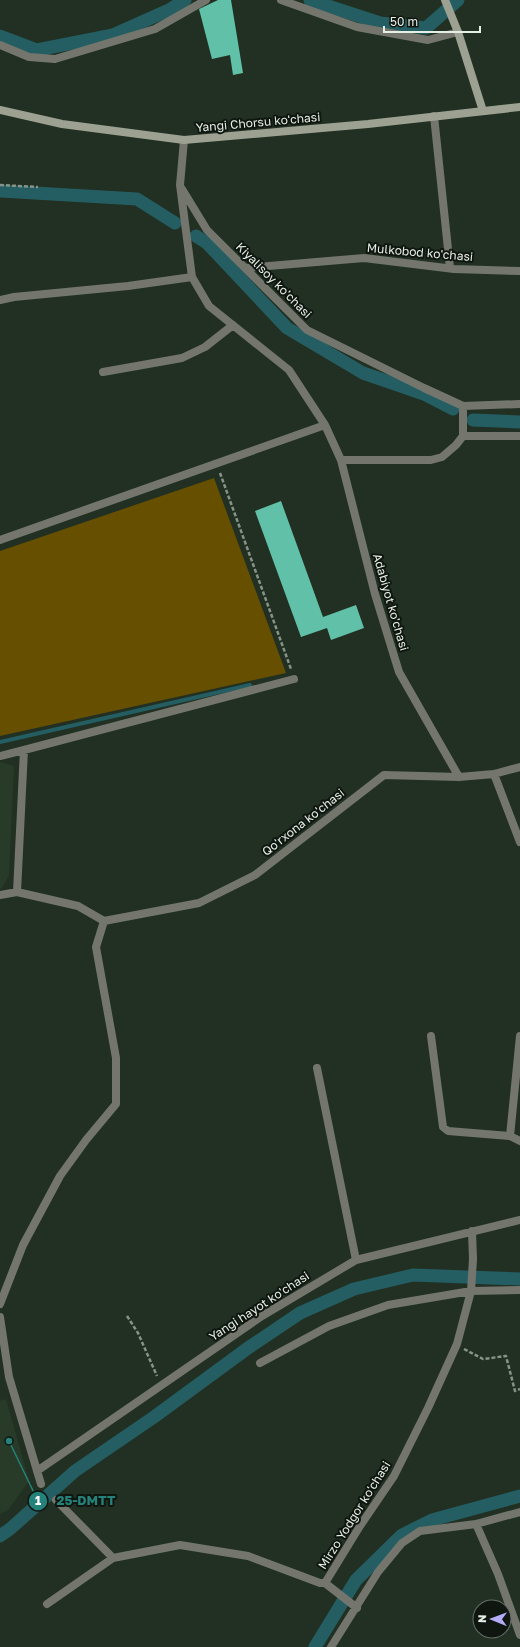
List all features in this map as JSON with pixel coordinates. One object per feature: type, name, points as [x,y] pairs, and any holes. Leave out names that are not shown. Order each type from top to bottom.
[{"type":"main road","points":[[445,1],[455,22],[483,111]]},
{"type":"main road","name":"Yangi Chorsu ko'chasi","points":[[0,110],[62,124],[184,140],[368,124],[520,107]]},
{"type":"street","points":[[0,45],[29,57],[55,59],[155,29],[206,0]]},
{"type":"street","points":[[281,0],[357,27],[428,40],[458,32]]},
{"type":"street","points":[[434,116],[450,268]]},
{"type":"street","name":"Adabiyot ko'chasi","points":[[184,140],[180,185],[192,277],[209,306],[289,370],[325,424],[341,460],[375,594],[399,672],[459,777]]},
{"type":"street","name":"Kiyalisoy ko'chasi","points":[[180,185],[207,230],[307,330],[463,406],[520,404]]},
{"type":"street","name":"Mulkobod ko'chasi","points":[[245,268],[364,258],[450,268],[520,271]]},
{"type":"street","points":[[0,300],[128,286],[192,277]]},
{"type":"street","points":[[103,372],[182,358],[205,348],[233,325]]},
{"type":"street","points":[[341,460],[432,460],[442,457],[456,445],[463,436],[463,406]]},
{"type":"street","points":[[0,540],[325,424]]},
{"type":"street","points":[[463,436],[520,436]]},
{"type":"street","points":[[0,756],[294,679]]},
{"type":"street","points":[[17,892],[24,750]]},
{"type":"street","name":"Qo'rxona ko'chasi","points":[[104,921],[199,903],[255,875],[384,775],[459,777],[494,774],[520,767]]},
{"type":"street","points":[[494,774],[520,842]]},
{"type":"street","points":[[0,895],[17,892],[78,906],[104,921],[96,948],[116,1058],[116,1104],[86,1140],[60,1176],[23,1245],[0,1304]]},
{"type":"street","points":[[431,1036],[443,1127],[448,1131],[510,1136],[520,1141]]},
{"type":"street","points":[[510,1136],[520,1036]]},
{"type":"street","points":[[317,1068],[356,1260]]},
{"type":"street","name":"Yangi hayot ko'chasi","points":[[37,1472],[262,1316],[356,1260],[520,1220]]},
{"type":"street","name":"Mirzo Yodgor ko'chasi","points":[[113,1558],[180,1545],[248,1556],[320,1583],[325,1583],[360,1526],[394,1476],[428,1408],[457,1344],[471,1291],[473,1259],[472,1231]]},
{"type":"street","points":[[260,1363],[330,1326],[388,1305],[471,1291],[520,1290]]},
{"type":"street","points":[[0,1317],[10,1377],[41,1484]]},
{"type":"street","points":[[48,1604],[113,1558],[56,1500]]},
{"type":"street","points":[[331,1647],[354,1606],[378,1572],[402,1543],[420,1531],[476,1524],[520,1512]]},
{"type":"street","points":[[476,1524],[498,1574],[520,1635]]},
{"type":"street","points":[[325,1583],[354,1606]]},
{"type":"path","points":[[0,185],[38,187]]},
{"type":"path","points":[[216,464],[294,679]]},
{"type":"path","points":[[126,1316],[138,1334],[161,1386]]},
{"type":"path","points":[[457,1344],[483,1359],[506,1356],[515,1390],[520,1389]]},
{"type":"shaded area","points":[[214,478],[286,673],[0,736],[0,551]]},
{"type":"shaded area","points":[[0,762],[14,766],[9,875],[0,889]]},
{"type":"shaded area","points":[[6,1399],[29,1481],[8,1510],[0,1514],[0,1401]]},
{"type":"building","points":[[218,0],[231,0],[243,73],[233,75],[230,55],[212,59],[199,9]]},
{"type":"building","points":[[281,501],[323,617],[356,605],[364,628],[331,640],[327,628],[301,637],[255,511]]},
{"type":"waterway","points":[[0,36],[37,50],[113,35],[169,10],[185,0]]},
{"type":"waterway","points":[[310,0],[380,23],[426,28],[458,0]]},
{"type":"waterway","points":[[0,191],[137,199],[175,223]]},
{"type":"waterway","points":[[196,236],[207,243],[287,328],[363,373],[424,394],[453,409]]},
{"type":"waterway","points":[[473,420],[520,422]]},
{"type":"waterway","points":[[0,742],[250,685]]},
{"type":"waterway","points":[[0,1536],[10,1529],[75,1471],[154,1417],[248,1348],[300,1313],[354,1289],[413,1275],[520,1279]]},
{"type":"waterway","points":[[315,1647],[356,1580],[402,1535],[432,1520],[520,1496]]},
{"type":"place","name":"25-DMTT","points":[[9,1441]]}]
